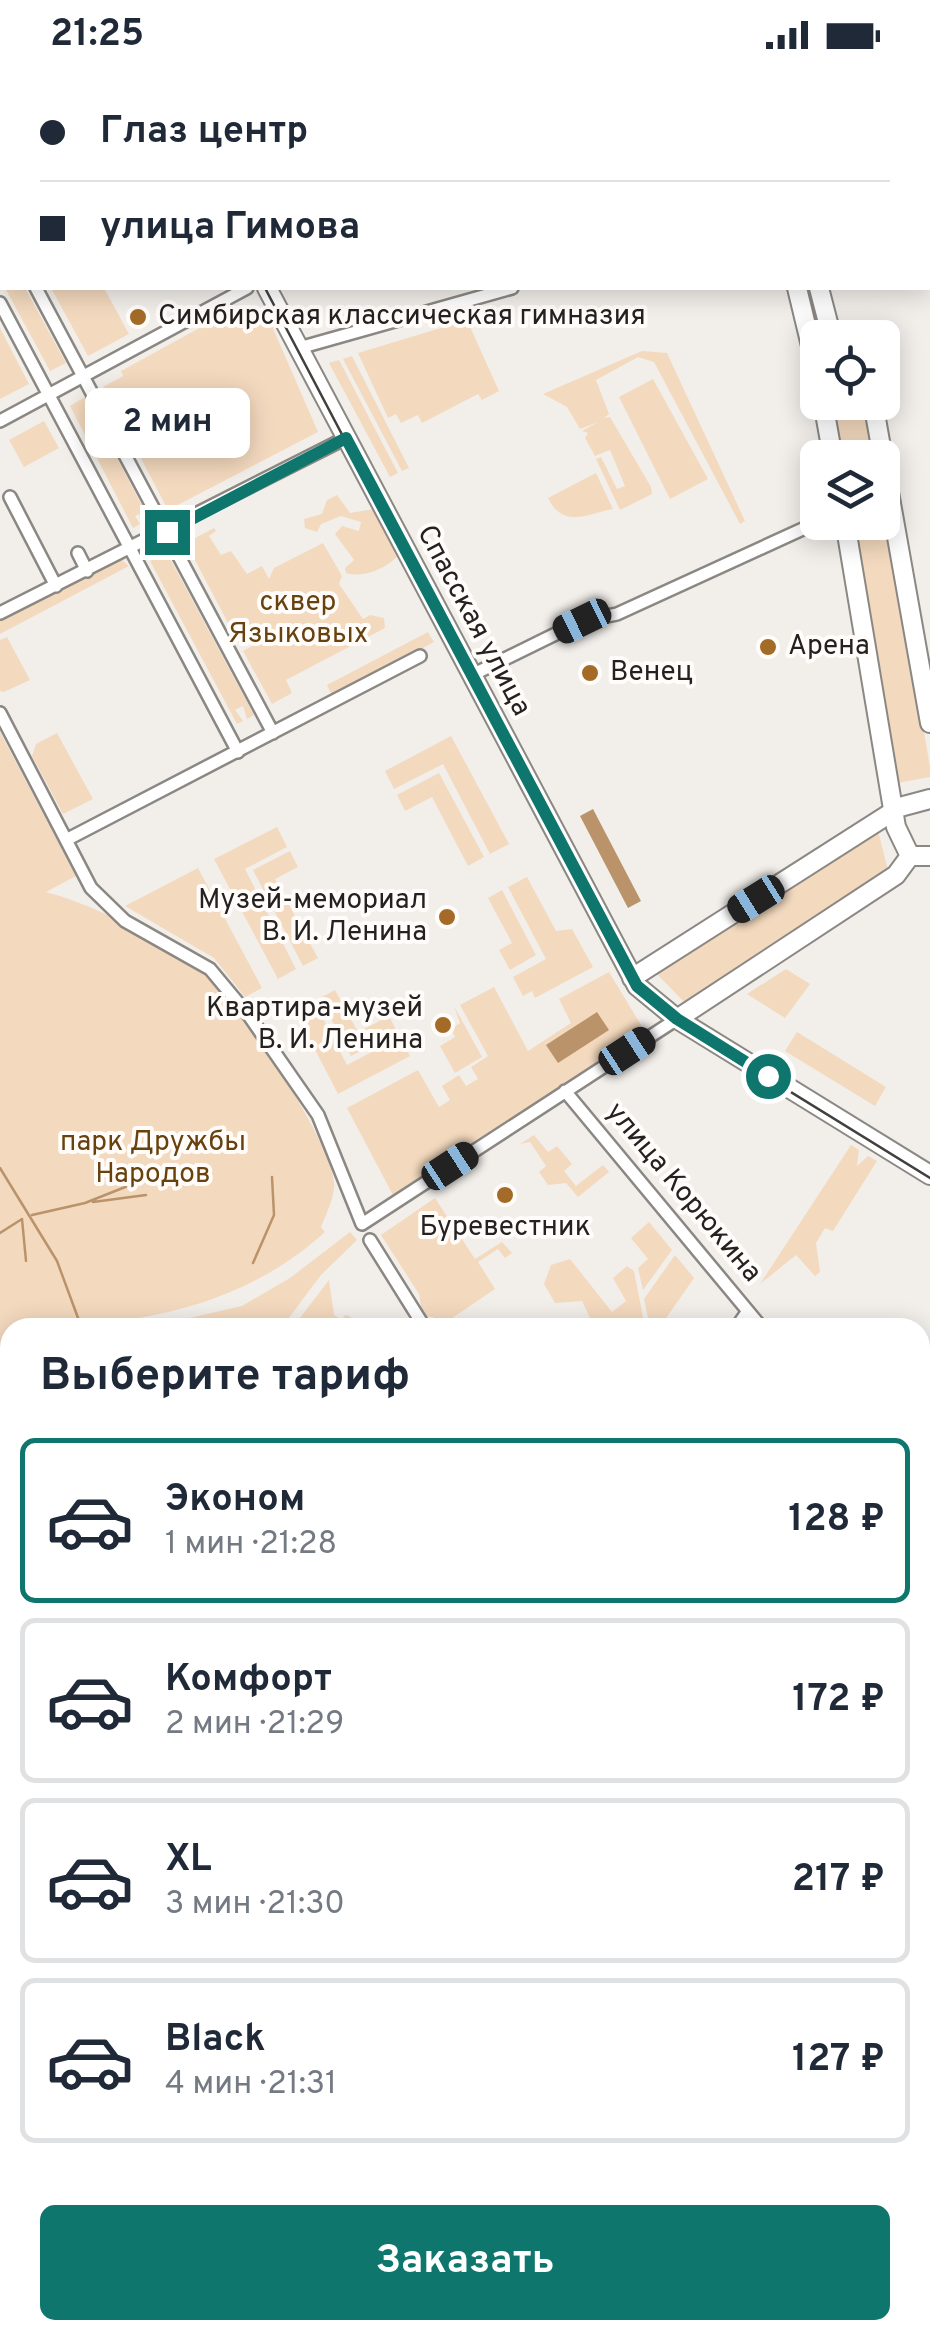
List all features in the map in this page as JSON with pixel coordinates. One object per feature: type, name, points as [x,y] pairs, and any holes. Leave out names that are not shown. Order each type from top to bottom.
[{"type":"street","points":[[37,290],[273,733]]},
{"type":"street","points":[[0,421],[243,290]]},
{"type":"street","name":"Спасская улица","points":[[269,290],[632,978],[677,1019],[930,1175]]},
{"type":"street","points":[[299,348],[505,290]]},
{"type":"street","points":[[797,290],[805,320]]},
{"type":"street","points":[[820,290],[828,320]]},
{"type":"street","points":[[0,303],[238,752]]},
{"type":"street","points":[[876,420],[930,719]]},
{"type":"street","points":[[0,614],[346,438]]},
{"type":"street","points":[[10,497],[56,586]]},
{"type":"street","points":[[470,676],[582,621],[616,614],[800,530]]},
{"type":"street","points":[[0,713],[90,888],[125,921],[195,959],[224,983],[318,1116],[362,1224],[922,861],[900,840],[848,540]]},
{"type":"street","points":[[78,553],[87,571]]},
{"type":"street","points":[[66,840],[420,656]]},
{"type":"street","points":[[632,978],[894,811],[914,801],[930,799]]},
{"type":"street","name":"улица Корюкина","points":[[565,1091],[754,1318]]},
{"type":"street","points":[[370,1240],[419,1318]]},
{"type":"street","points":[[743,1318],[748,1311]]},
{"type":"green space","points":[[6,290],[26,290],[66,363],[50,371]]},
{"type":"green space","points":[[52,290],[105,290],[129,334],[88,356]]},
{"type":"green space","points":[[257,306],[272,326],[318,432],[168,510],[137,451],[143,448],[147,456],[153,453],[144,434],[137,436],[141,444],[135,447],[103,387],[123,376],[121,371],[234,309]]},
{"type":"green space","points":[[467,320],[499,391],[482,400],[478,394],[422,423],[418,415],[401,423],[396,414],[388,418],[358,353]]},
{"type":"green space","points":[[0,328],[29,384],[0,399]]},
{"type":"green space","points":[[642,351],[667,353],[745,521],[740,524],[654,362],[638,357],[596,380],[609,414],[604,418],[610,417],[651,487],[652,494],[620,510],[596,459],[601,457],[617,489],[625,486],[610,450],[595,456],[585,438],[588,433],[582,431],[598,422],[580,429],[567,407],[543,394]]},
{"type":"green space","points":[[352,356],[409,468],[402,471],[343,359]]},
{"type":"green space","points":[[339,360],[398,473],[390,477],[329,363]]},
{"type":"green space","points":[[653,379],[708,479],[670,499],[619,397]]},
{"type":"green space","points":[[85,397],[149,519],[143,522],[139,514],[135,516],[140,524],[133,528],[70,406]]},
{"type":"green space","points":[[835,420],[867,420],[873,440],[839,440]]},
{"type":"green space","points":[[44,421],[59,448],[24,467],[9,440]]},
{"type":"green space","points":[[596,473],[613,509],[576,517],[554,508],[548,498]]},
{"type":"green space","points":[[337,495],[350,513],[374,509],[401,552],[384,567],[368,573],[346,573],[345,568],[354,560],[335,534],[342,526],[359,531],[361,522],[341,516],[321,524],[317,532],[305,528],[304,519],[322,514],[327,500]]},
{"type":"green space","name":"сквер Языковых","points":[[214,528],[216,531],[209,536],[221,555],[231,551],[247,574],[262,566],[269,579],[274,568],[323,543],[342,576],[339,584],[363,619],[370,615],[384,618],[385,628],[286,680],[292,693],[272,704],[243,651],[252,646],[249,639],[239,644],[186,543]]},
{"type":"green space","points":[[856,540],[891,540],[930,767],[930,777],[898,783]]},
{"type":"green space","points":[[167,553],[254,715],[247,719],[243,706],[235,710],[243,721],[237,724],[150,561]]},
{"type":"green space","points":[[122,560],[129,566],[0,634],[0,621]]},
{"type":"green space","points":[[428,632],[434,642],[332,696],[327,685]]},
{"type":"green space","points":[[7,637],[30,680],[4,692],[0,691],[0,640]]},
{"type":"green space","name":"парк Дружбы Народов","points":[[0,732],[76,876],[46,892],[107,915],[147,936],[202,972],[217,987],[258,1039],[300,1105],[318,1136],[334,1183],[321,1227],[325,1232],[255,1281],[217,1297],[137,1318],[0,1318]]},
{"type":"green space","points":[[57,733],[93,799],[63,814],[32,756],[36,744]]},
{"type":"green space","points":[[451,736],[509,844],[490,854],[443,764],[394,789],[385,771]]},
{"type":"green space","points":[[439,773],[484,857],[468,866],[432,797],[405,811],[397,795]]},
{"type":"green space","points":[[277,827],[287,847],[245,869],[296,969],[278,979],[214,859]]},
{"type":"green space","points":[[877,827],[888,870],[686,1004],[654,971]]},
{"type":"green space","points":[[290,851],[298,867],[275,879],[318,958],[303,966],[253,870]]},
{"type":"green space","points":[[198,868],[262,988],[245,997],[214,958],[125,906]]},
{"type":"green space","points":[[527,877],[556,931],[572,929],[593,967],[535,998],[532,991],[523,996],[513,977],[546,959],[508,887]]},
{"type":"green space","points":[[502,890],[536,955],[510,970],[499,950],[512,943],[488,898]]},
{"type":"green space","points":[[786,969],[810,984],[785,1018],[747,994]]},
{"type":"green space","points":[[609,972],[647,1035],[394,1197],[347,1108],[418,1070],[439,1107],[450,1100],[442,1086],[459,1075],[466,1086],[478,1079],[471,1067],[488,1056],[460,1005],[494,987],[528,1051],[571,1023],[559,999]]},
{"type":"green space","points":[[335,990],[358,1032],[389,1016],[397,1032],[351,1056],[320,998]]},
{"type":"green space","points":[[314,1001],[347,1065],[400,1037],[410,1056],[338,1094],[295,1011]]},
{"type":"green space","points":[[454,1006],[482,1057],[455,1073],[440,1046],[455,1037],[451,1029],[460,1023]]},
{"type":"green space","points":[[797,1032],[886,1087],[875,1106],[785,1051]]},
{"type":"green space","points":[[534,1135],[548,1152],[557,1146],[572,1164],[564,1171],[576,1186],[603,1165],[609,1172],[578,1197],[566,1183],[548,1185],[539,1172],[546,1166],[530,1142],[520,1144]]},
{"type":"green space","points":[[851,1145],[859,1150],[857,1166],[868,1156],[877,1161],[833,1231],[825,1228],[816,1243],[820,1272],[815,1276],[796,1255],[760,1284]]},
{"type":"green space","points":[[435,1198],[475,1259],[502,1242],[512,1253],[505,1258],[498,1249],[478,1262],[495,1289],[452,1318],[434,1318],[423,1316],[419,1294],[381,1235]]},
{"type":"green space","points":[[649,1222],[672,1250],[643,1290],[638,1268],[648,1259],[631,1238]]},
{"type":"green space","points":[[350,1232],[357,1240],[321,1275],[289,1318],[189,1318],[242,1306],[290,1278]]},
{"type":"green space","points":[[675,1255],[694,1278],[666,1318],[648,1318],[644,1299]]},
{"type":"green space","points":[[570,1259],[612,1312],[626,1301],[613,1278],[627,1266],[634,1271],[643,1318],[590,1318],[582,1301],[555,1303],[544,1284],[551,1265]]},
{"type":"green space","points":[[329,1280],[334,1315],[339,1318],[300,1318]]},
{"type":"shaded area","points":[[593,809],[641,901],[628,908],[580,816]]},
{"type":"shaded area","points":[[597,1012],[609,1030],[558,1063],[546,1045]]},
{"type":"waterway","points":[[0,1168],[57,1261],[78,1318]]},
{"type":"waterway","points":[[32,1215],[85,1203],[163,1172]]},
{"type":"waterway","points":[[253,1263],[274,1215],[272,1177]]},
{"type":"waterway","points":[[93,1202],[146,1195]]},
{"type":"waterway","points":[[0,1233],[22,1219],[26,1261]]},
{"type":"tram line","points":[[266,290],[612,948],[641,994],[676,1021],[930,1178]]},
{"type":"place","name":"Симбирская классическая гимназия","points":[[138,317]]},
{"type":"place","name":"Арена","points":[[768,647]]},
{"type":"place","name":"Венец","points":[[590,673]]},
{"type":"place","name":"Музей-мемориал В. И. Ленина","points":[[447,917]]},
{"type":"place","name":"Квартира-музей В. И. Ленина","points":[[443,1025]]},
{"type":"place","name":"Буревестник","points":[[505,1195]]},
{"type":"route","points":[[167,532],[346,438],[637,986],[660,1008],[768,1076]]}]
